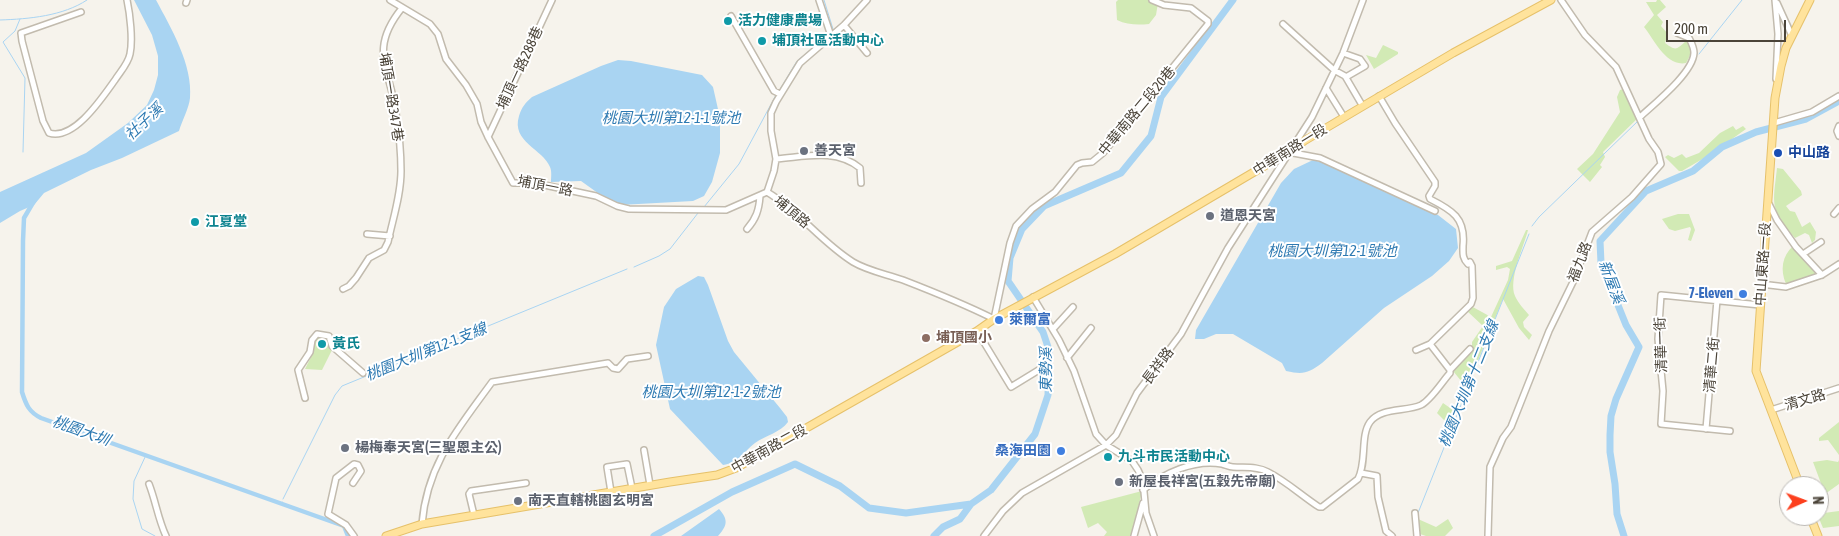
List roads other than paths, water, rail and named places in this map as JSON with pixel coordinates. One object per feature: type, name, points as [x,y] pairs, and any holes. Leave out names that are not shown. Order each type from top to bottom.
[{"type":"main road","name":"中華南路一段","points":[[1007,312],[1129,246],[1288,152],[1362,105],[1508,22],[1551,0]]},
{"type":"main road","points":[[1792,36],[1810,0]]},
{"type":"main road","name":"中山東路一段","points":[[1792,36],[1780,66],[1775,98],[1756,371],[1796,476]]},
{"type":"main road","name":"中華南路二段","points":[[386,536],[422,524],[717,475],[736,468],[978,331],[1007,312]]},
{"type":"street","points":[[81,12],[21,33],[43,121],[50,133],[55,134],[70,130],[96,108],[126,64],[130,53],[127,0]]},
{"type":"street","name":"埔頂一路","points":[[390,0],[430,24],[438,34],[446,59],[466,84],[477,104],[481,122],[513,183],[535,183],[596,196],[617,206],[629,209],[726,210],[767,192]]},
{"type":"street","name":"埔頂一路288巷","points":[[488,136],[552,0]]},
{"type":"street","points":[[819,0],[831,36]]},
{"type":"street","name":"埔頂路","points":[[867,0],[844,25],[800,63],[780,94],[771,113],[776,159],[767,192],[783,202],[854,263],[946,297],[994,319]]},
{"type":"street","name":"中華南路二段20巷","points":[[994,319],[1010,243],[1016,226],[1032,209],[1055,192],[1077,165],[1092,162],[1103,153],[1208,24],[1208,21],[1191,8],[1164,5],[1152,0]]},
{"type":"street","name":"長祥路","points":[[984,536],[1003,511],[1022,493],[1106,445],[1116,435],[1136,393],[1181,334],[1228,248],[1312,116],[1343,53],[1363,0]]},
{"type":"street","name":"福九路","points":[[1488,536],[1490,467],[1503,438],[1511,427],[1549,331],[1573,282],[1592,232],[1632,197],[1661,164],[1658,152],[1649,139],[1616,67],[1585,35],[1561,0]]},
{"type":"street","points":[[1776,0],[1792,36]]},
{"type":"street","points":[[1775,98],[1778,34],[1776,0]]},
{"type":"street","name":"埔頂一路347巷","points":[[343,289],[356,278],[369,258],[384,250],[390,236],[401,190],[396,112],[383,58],[383,48],[389,25],[402,8]]},
{"type":"street","points":[[731,16],[774,91],[780,94]]},
{"type":"street","points":[[1283,24],[1334,70],[1346,77],[1362,105]]},
{"type":"street","points":[[844,25],[867,53]]},
{"type":"street","points":[[1640,117],[1674,86],[1692,60],[1694,54],[1689,38],[1677,33]]},
{"type":"street","points":[[1343,53],[1360,58],[1365,66],[1346,77]]},
{"type":"street","points":[[1326,88],[1344,117]]},
{"type":"street","points":[[1379,96],[1435,182],[1435,186],[1429,196],[1430,199],[1449,209],[1462,224],[1464,259],[1468,264],[1470,262],[1472,266],[1473,298],[1470,304],[1430,344],[1416,350]]},
{"type":"street","points":[[1774,123],[1812,112],[1839,96]]},
{"type":"street","points":[[1288,152],[1320,158],[1435,211]]},
{"type":"street","points":[[776,159],[831,154],[847,159],[860,168],[861,183]]},
{"type":"street","points":[[747,229],[756,219],[760,196]]},
{"type":"street","points":[[1767,201],[1777,220],[1822,275]]},
{"type":"street","points":[[1834,214],[1839,208]]},
{"type":"street","points":[[367,234],[390,236]]},
{"type":"street","points":[[1803,254],[1821,242]]},
{"type":"street","points":[[1761,284],[1786,287],[1822,275],[1839,264]]},
{"type":"street","name":"清華一街","points":[[1730,431],[1660,424],[1663,390],[1658,338],[1661,295],[1760,305]]},
{"type":"street","points":[[1031,298],[1053,329],[1067,358],[1083,395],[1096,434],[1106,445],[1132,461],[1140,476],[1150,527],[1154,536]]},
{"type":"street","name":"清華二街","points":[[1706,429],[1717,300]]},
{"type":"street","points":[[1053,329],[1073,307]]},
{"type":"street","points":[[1067,358],[1091,328]]},
{"type":"street","points":[[978,331],[1011,387],[1042,368]]},
{"type":"street","points":[[305,398],[298,370],[310,352],[312,340],[317,334],[329,336],[332,346],[363,373]]},
{"type":"street","points":[[1430,344],[1450,370]]},
{"type":"street","points":[[1143,490],[1155,480],[1172,471],[1194,465],[1221,464],[1268,472],[1319,507],[1322,507],[1358,479],[1361,473],[1370,423],[1379,415],[1422,404],[1470,349]]},
{"type":"street","points":[[422,524],[427,493],[439,460],[492,382],[608,363],[613,368],[618,369],[626,360],[648,356]]},
{"type":"street","name":"清文路","points":[[1771,410],[1839,388]]},
{"type":"street","points":[[644,450],[650,485]]},
{"type":"street","points":[[353,484],[361,471],[358,464],[354,464],[336,478],[328,514],[346,525],[354,536]]},
{"type":"street","points":[[611,492],[607,467],[627,464],[632,488]]},
{"type":"street","points":[[1361,473],[1376,476],[1378,497],[1386,531],[1392,536]]},
{"type":"street","points":[[474,515],[469,494],[474,490],[526,483]]},
{"type":"street","points":[[149,484],[156,501],[158,520],[166,536]]},
{"type":"street","points":[[1134,536],[1144,500]]},
{"type":"street","points":[[1415,512],[1418,536]]},
{"type":"water","points":[[134,0],[156,0],[185,60],[190,85],[190,98],[179,131],[44,193],[34,205],[0,223],[0,192],[86,153],[128,123],[147,105],[158,75],[158,56],[152,35]]},
{"type":"water","name":"桃園大圳第12-1-1號池","points":[[618,60],[702,75],[713,87],[720,118],[720,153],[712,182],[704,196],[693,201],[620,205],[602,196],[581,181],[551,182],[551,169],[546,161],[523,139],[519,132],[519,116],[524,105],[532,97]]},
{"type":"water","name":"桃園大圳第12-1號池","points":[[1313,160],[1324,163],[1438,215],[1456,229],[1458,248],[1449,261],[1432,276],[1384,308],[1322,363],[1309,371],[1297,373],[1286,371],[1282,363],[1233,334],[1216,334],[1204,339],[1195,339],[1196,330],[1281,183],[1294,169]]},
{"type":"water","name":"桃園大圳第12-1-2號池","points":[[698,276],[704,277],[708,285],[728,341],[734,352],[787,417],[788,422],[781,429],[759,440],[737,460],[723,465],[670,409],[656,345],[664,307],[676,289]]},
{"type":"water","points":[[719,509],[726,523],[718,536],[681,536]]},
{"type":"waterway","name":"社子溪","points":[[0,20],[22,19],[57,13],[87,0]]},
{"type":"waterway","points":[[824,0],[832,30]]},
{"type":"waterway","name":"東勢溪","points":[[654,536],[732,492],[795,464],[840,486],[869,508],[906,513],[971,504],[991,490],[1035,434],[1048,395],[1049,350],[1043,332],[1008,281],[1010,258],[1022,229],[1044,206],[1121,173],[1151,136],[1161,97],[1233,0]]},
{"type":"waterway","name":"桃園大圳第十二支線","points":[[1699,54],[1742,0]]},
{"type":"waterway","points":[[20,19],[15,31],[3,42],[25,78],[23,152]]},
{"type":"waterway","name":"桃園大圳第12-1支線","points":[[779,91],[797,61],[828,35]]},
{"type":"waterway","name":"桃園大圳第12-1支線","points":[[704,207],[739,164],[776,95]]},
{"type":"waterway","name":"新屋溪","points":[[1624,536],[1617,514],[1610,452],[1611,416],[1616,399],[1639,347],[1626,325],[1601,263],[1600,241],[1646,191],[1693,171],[1722,147],[1756,132],[1806,119],[1839,101]]},
{"type":"waterway","name":"桃園大圳第十二支線","points":[[1532,226],[1638,121]]},
{"type":"waterway","name":"桃園大圳","points":[[34,201],[24,218],[23,241],[22,392],[31,411],[41,418],[344,526],[348,536]]},
{"type":"waterway","name":"桃園大圳第12-1支線","points":[[634,267],[670,249],[698,213]]},
{"type":"waterway","name":"桃園大圳第十二支線","points":[[1418,513],[1529,234]]},
{"type":"waterway","name":"桃園大圳第12-1支線","points":[[283,499],[335,395],[342,386],[627,269]]},
{"type":"waterway","points":[[146,455],[134,481],[133,499],[142,529],[155,536]]},
{"type":"waterway","points":[[934,536],[943,527],[960,519],[971,504]]},
{"type":"place","name":"活力健康農場","points":[[728,21]]},
{"type":"place","name":"埔頂社區活動中心","points":[[762,41]]},
{"type":"place","name":"善天宮","points":[[804,151]]},
{"type":"place","name":"中山路","points":[[1778,153]]},
{"type":"place","name":"道恩天宮","points":[[1210,216]]},
{"type":"place","name":"江夏堂","points":[[195,222]]},
{"type":"place","name":"7-Eleven","points":[[1743,294]]},
{"type":"place","name":"萊爾富","points":[[999,320]]},
{"type":"place","name":"埔頂國小","points":[[926,338]]},
{"type":"place","name":"黃氏","points":[[322,344]]},
{"type":"place","name":"楊梅奉天宮(三聖恩主公)","points":[[345,448]]},
{"type":"place","name":"桑海田園","points":[[1061,451]]},
{"type":"place","name":"九斗市民活動中心","points":[[1108,457]]},
{"type":"place","name":"新屋長祥宮(五穀先帝廟)","points":[[1119,482]]},
{"type":"place","name":"南天直轄桃園玄明宮","points":[[518,501]]}]
